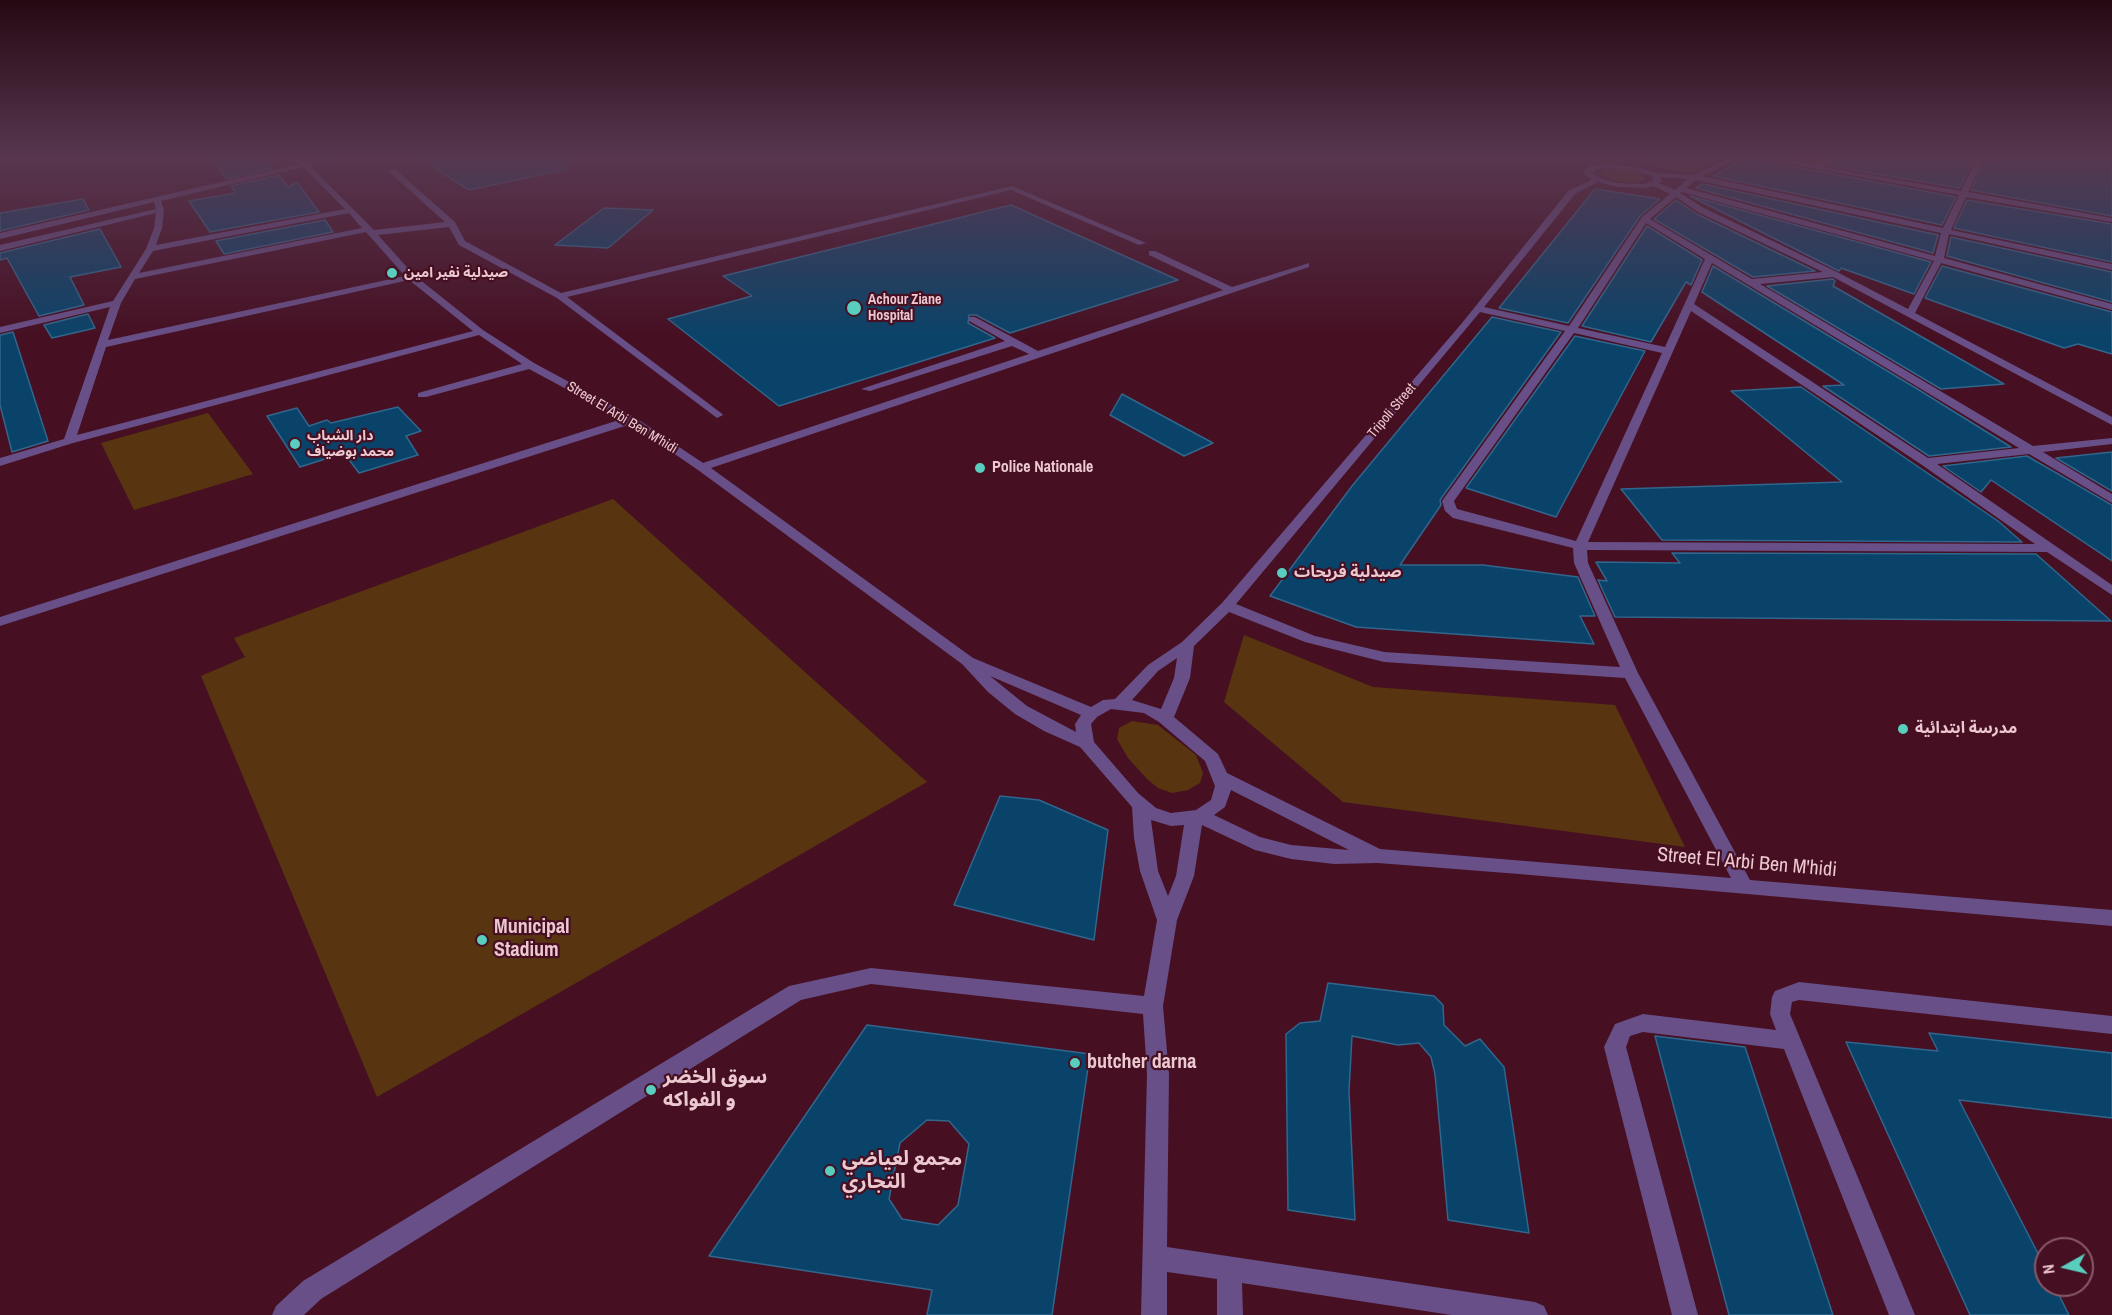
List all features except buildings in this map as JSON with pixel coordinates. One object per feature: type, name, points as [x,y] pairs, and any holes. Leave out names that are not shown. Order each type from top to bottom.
[{"type":"street","points":[[0,236],[78,217]]},
{"type":"street","points":[[0,248],[129,217]]},
{"type":"street","points":[[69,441],[104,344],[116,303],[150,249],[158,228],[159,217]]},
{"type":"street","points":[[150,249],[313,217]]},
{"type":"street","name":"Street El Arbi Ben M'hidi","points":[[358,217],[411,277],[480,332],[530,365],[632,420],[702,467],[967,661],[993,688],[1021,710],[1050,727],[1086,743]]},
{"type":"street","points":[[443,217],[453,226],[462,243],[560,296],[717,415]]},
{"type":"street","points":[[560,296],[889,217]]},
{"type":"street","points":[[1081,217],[1142,243]]},
{"type":"street","name":"Tripoli Street","points":[[1119,704],[1153,668],[1187,645],[1227,606],[1478,309],[1552,217]]},
{"type":"street","points":[[1716,217],[1834,274],[2112,422]]},
{"type":"street","points":[[1779,217],[2112,307]]},
{"type":"street","points":[[1883,217],[2112,267]]},
{"type":"street","points":[[1910,314],[1939,259],[1952,217]]},
{"type":"street","points":[[2052,548],[1580,546],[1458,515],[1451,511],[1448,501],[1572,329],[1645,219],[2112,499]]},
{"type":"street","points":[[134,277],[372,233],[453,226]]},
{"type":"street","points":[[19,231],[32,240]]},
{"type":"street","points":[[1152,253],[1231,290]]},
{"type":"street","points":[[1710,258],[1580,546],[1581,563],[1630,673],[1744,885]]},
{"type":"street","points":[[702,467],[1306,265]]},
{"type":"street","points":[[1750,282],[1834,274]]},
{"type":"street","points":[[104,344],[411,277]]},
{"type":"street","points":[[0,330],[116,303]]},
{"type":"street","points":[[1689,305],[1926,462],[2112,591]]},
{"type":"street","points":[[1478,309],[1669,351]]},
{"type":"street","points":[[972,319],[1038,355]]},
{"type":"street","points":[[0,462],[69,441],[480,332]]},
{"type":"street","points":[[866,389],[1013,342]]},
{"type":"street","points":[[422,395],[530,365]]},
{"type":"street","points":[[0,622],[632,420]]},
{"type":"street","points":[[1926,462],[2112,441]]},
{"type":"street","points":[[1227,606],[1310,639],[1384,657],[1630,673]]},
{"type":"street","points":[[1165,718],[1182,678],[1187,645]]},
{"type":"street","name":"Street El Arbi Ben M'hidi","points":[[967,661],[1091,712]]},
{"type":"street","points":[[1119,704],[1150,709],[1165,718],[1212,759],[1222,778],[1223,795],[1219,804],[1197,817],[1171,820],[1150,813],[1141,805],[1086,743],[1083,724],[1091,712],[1101,706],[1119,704]]},
{"type":"street","name":"Street El Arbi Ben M'hidi","points":[[1222,778],[1378,856]]},
{"type":"street","points":[[1141,805],[1143,838],[1149,871],[1167,920]]},
{"type":"street","points":[[1154,1315],[1158,1074],[1153,1005],[1167,920],[1185,876],[1197,817]]},
{"type":"street","name":"Street El Arbi Ben M'hidi","points":[[1197,817],[1255,843],[1291,852],[1334,857],[1378,856],[1744,885],[2112,918]]},
{"type":"street","points":[[285,1315],[312,1290],[796,992],[871,976],[1153,1005]]},
{"type":"street","points":[[1902,1315],[1780,1014],[1782,997],[1799,992],[2112,1025]]},
{"type":"street","points":[[1685,1315],[1615,1047],[1622,1030],[1643,1023],[1791,1041]]},
{"type":"street","points":[[1156,1258],[1535,1315]]},
{"type":"street","points":[[1229,1270],[1230,1315]]},
{"type":"shaded area","points":[[208,413],[253,474],[134,510],[101,443]]},
{"type":"shaded area","name":"Municipal Stadium","points":[[613,499],[927,782],[377,1097],[201,676],[245,657],[234,638]]},
{"type":"shaded area","points":[[1244,635],[1373,687],[1615,705],[1685,847],[1343,802],[1224,702]]},
{"type":"shaded area","points":[[1132,721],[1158,725],[1196,755],[1203,773],[1200,783],[1188,790],[1172,793],[1158,788],[1147,779],[1128,758],[1117,739],[1119,728]]},
{"type":"place","name":"صيدلية نفير امين","points":[[392,273]]},
{"type":"place","name":"Achour Ziane Hospital","points":[[854,308]]},
{"type":"place","name":"دار الشباب محمد بوضياف","points":[[295,444]]},
{"type":"place","name":"Police Nationale","points":[[980,468]]},
{"type":"place","name":"صيدلية فريحات","points":[[1282,573]]},
{"type":"place","name":"مدرسة ابتدائية","points":[[1903,729]]},
{"type":"place","name":"Municipal Stadium","points":[[482,940]]},
{"type":"place","name":"butcher darna","points":[[1075,1063]]},
{"type":"place","name":"سوق الخضر و الفواكه","points":[[651,1090]]},
{"type":"place","name":"مجمع لعياضي التجاري","points":[[830,1171]]}]
